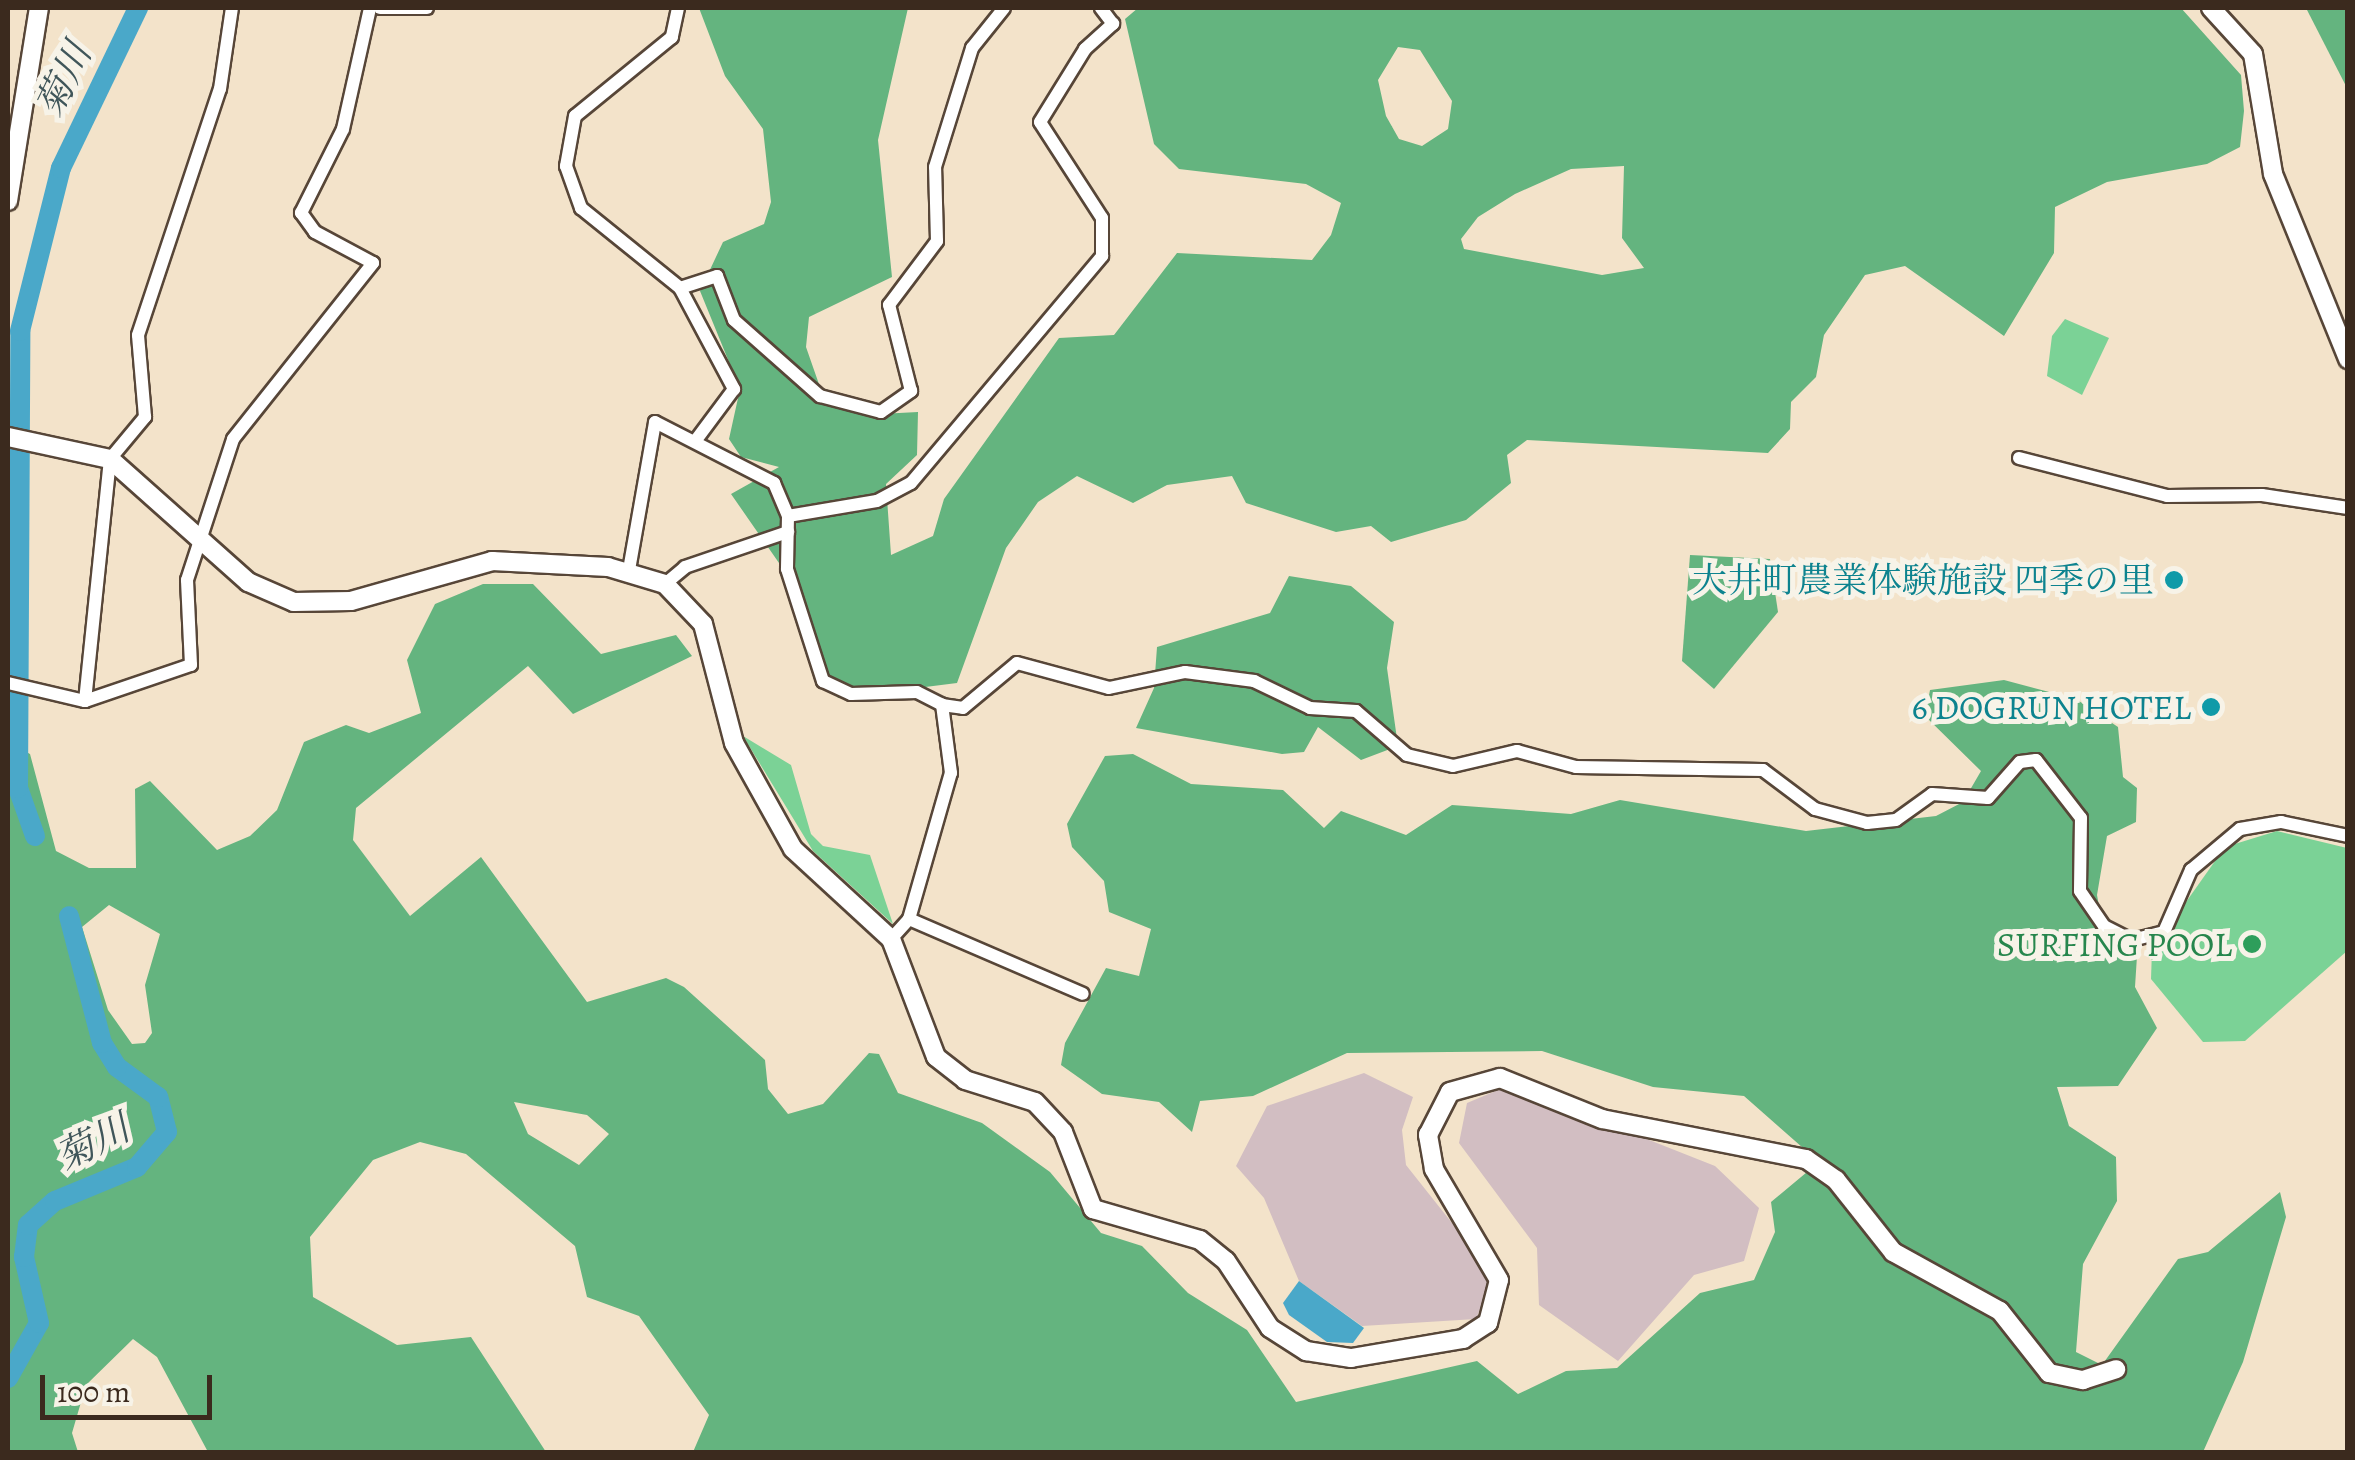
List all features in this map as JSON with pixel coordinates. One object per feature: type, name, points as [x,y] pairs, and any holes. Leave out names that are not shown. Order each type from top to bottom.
[{"type":"street","points":[[8,200],[39,8]]},
{"type":"street","points":[[84,701],[110,460],[145,417],[138,335],[220,89],[232,8]]},
{"type":"street","points":[[15,684],[84,701],[190,666],[187,580],[233,439],[373,263],[315,232],[301,214],[343,129],[370,8]]},
{"type":"street","points":[[380,8],[427,8]]},
{"type":"street","points":[[678,8],[672,37],[584,104],[565,148],[572,187],[598,228],[680,288],[734,388],[696,440]]},
{"type":"street","points":[[680,288],[717,276],[734,320],[820,396],[882,412],[908,400],[889,306],[938,241],[934,167],[972,48],[1004,8]]},
{"type":"street","points":[[788,516],[877,501],[911,483],[1102,256],[1102,218],[1040,122],[1085,49],[1113,24],[1101,8]]},
{"type":"street","points":[[2211,8],[2253,54],[2274,174],[2348,359]]},
{"type":"street","points":[[629,570],[655,422],[774,483],[788,516],[787,569],[823,681],[850,694],[917,692],[942,706],[963,708],[1018,663],[1109,688],[1185,672],[1230,676],[1310,708],[1356,712],[1423,760],[1460,766],[1517,751],[1576,767],[1763,770],[1815,809],[1867,824],[1896,820],[1932,794],[1988,798],[2020,762],[2036,760],[2081,818],[2080,891],[2104,926],[2132,940],[2164,932],[2191,870],[2240,829],[2281,822],[2348,836]]},
{"type":"street","points":[[8,437],[110,460],[264,592],[308,604],[351,602],[492,561],[629,570],[665,584],[703,624],[734,743],[794,849],[891,939],[936,1057],[965,1080],[1035,1102],[1063,1132],[1094,1209],[1200,1240],[1226,1260],[1270,1328],[1306,1351],[1350,1358],[1463,1339],[1494,1316],[1499,1280],[1434,1168],[1428,1135],[1450,1092],[1500,1078],[1602,1119],[1806,1159],[1836,1180],[1893,1252],[1978,1293],[2049,1373],[2083,1380],[2116,1369]]},
{"type":"street","points":[[2020,458],[2167,496],[2262,495],[2348,508]]},
{"type":"street","points":[[665,584],[685,567],[788,532]]},
{"type":"street","points":[[891,939],[909,919],[951,773],[942,706]]},
{"type":"street","points":[[909,919],[1083,994]]},
{"type":"shaded area","points":[[1364,1073],[1413,1097],[1402,1130],[1406,1165],[1494,1276],[1476,1319],[1362,1326],[1299,1281],[1264,1198],[1236,1166],[1267,1106]]},
{"type":"shaded area","points":[[1510,1085],[1715,1166],[1759,1208],[1744,1261],[1694,1275],[1618,1361],[1539,1305],[1537,1248],[1459,1143],[1467,1103]]},
{"type":"green space","points":[[699,8],[908,8],[878,140],[892,277],[809,317],[806,347],[821,390],[861,415],[918,412],[917,455],[886,484],[891,555],[933,536],[944,499],[1059,338],[1114,335],[1177,253],[1312,260],[1331,235],[1341,203],[1306,184],[1179,169],[1154,144],[1125,19],[1138,8],[2181,8],[2241,75],[2244,111],[2240,147],[2207,164],[2107,182],[2055,207],[2054,253],[2004,336],[1905,266],[1865,275],[1824,335],[1816,377],[1791,402],[1790,429],[1768,453],[1527,440],[1507,455],[1511,483],[1466,520],[1391,542],[1371,526],[1336,532],[1246,503],[1232,476],[1167,485],[1133,503],[1077,476],[1038,502],[1006,548],[957,683],[838,698],[779,563],[731,494],[779,467],[741,457],[729,439],[740,389],[700,291],[723,242],[764,224],[771,202],[763,129],[725,76]],"holes":[[[1398,47],[1420,50],[1452,101],[1448,129],[1422,146],[1399,139],[1386,116],[1378,80]],[[1624,166],[1622,238],[1644,268],[1602,275],[1464,249],[1461,239],[1478,217],[1515,194],[1571,169]]]},
{"type":"green space","points":[[2306,8],[2347,8],[2347,88]]},
{"type":"green space","points":[[2065,319],[2109,338],[2082,395],[2047,376],[2052,336]]},
{"type":"green space","points":[[1690,555],[1770,559],[1778,612],[1714,689],[1682,661]]},
{"type":"green space","points":[[1289,576],[1351,586],[1394,622],[1387,668],[1398,746],[1361,760],[1318,727],[1304,752],[1282,754],[1136,728],[1154,688],[1157,647],[1270,613]]},
{"type":"green space","points":[[483,584],[533,584],[601,654],[676,635],[692,656],[573,714],[528,666],[356,808],[353,840],[410,916],[481,857],[587,1002],[666,978],[684,987],[765,1060],[768,1089],[788,1114],[823,1104],[869,1053],[879,1054],[898,1093],[982,1123],[1050,1172],[1101,1233],[1142,1246],[1188,1293],[1247,1330],[1296,1402],[1477,1361],[1518,1394],[1566,1371],[1617,1368],[1700,1293],[1754,1280],[1775,1232],[1771,1202],[1819,1162],[1744,1096],[1653,1087],[1542,1051],[1347,1053],[1253,1096],[1200,1101],[1192,1132],[1159,1102],[1102,1094],[1061,1065],[1065,1043],[1106,968],[1139,976],[1151,929],[1109,912],[1104,881],[1072,847],[1067,824],[1105,756],[1133,754],[1191,784],[1283,790],[1324,828],[1341,811],[1406,835],[1452,805],[1571,814],[1620,800],[1806,831],[1936,816],[1963,802],[1981,771],[1925,716],[1930,690],[2004,680],[2076,699],[2118,727],[2123,777],[2137,788],[2136,822],[2107,836],[2097,895],[2105,939],[2137,956],[2135,987],[2157,1028],[2118,1086],[2057,1087],[2069,1126],[2116,1157],[2117,1201],[2083,1264],[2076,1352],[2102,1365],[2178,1259],[2208,1252],[2280,1192],[2286,1217],[2243,1362],[2203,1452],[693,1452],[709,1415],[639,1316],[587,1297],[575,1246],[466,1154],[420,1142],[373,1160],[310,1237],[313,1297],[397,1345],[471,1337],[546,1452],[208,1452],[157,1357],[133,1339],[86,1385],[72,1433],[78,1452],[8,1452],[8,742],[30,754],[56,851],[89,868],[136,868],[135,789],[150,781],[217,850],[250,836],[277,810],[304,742],[346,725],[369,733],[421,713],[407,660],[435,604]],"holes":[[[109,905],[160,934],[145,985],[152,1033],[145,1043],[132,1044],[108,1010],[82,927]],[[514,1102],[587,1115],[609,1134],[579,1165],[528,1134]]]},
{"type":"green space","points":[[743,736],[791,765],[811,834],[823,846],[870,855],[893,924],[813,851]]},
{"type":"green space","name":"SURFING POOL","points":[[2277,831],[2347,848],[2347,951],[2245,1041],[2203,1042],[2151,979],[2152,950],[2225,847]]},
{"type":"water","points":[[1299,1281],[1364,1328],[1353,1343],[1327,1342],[1289,1315],[1283,1303]]},
{"type":"waterway","name":"菊川","points":[[35,836],[18,788],[20,331],[61,168],[138,8]]},
{"type":"waterway","name":"菊川","points":[[8,1378],[39,1323],[24,1257],[28,1225],[55,1201],[137,1167],[167,1132],[158,1097],[117,1067],[102,1043],[69,916]]},
{"type":"place","name":"大井町農業体験施設 四季の里","points":[[2174,580]]},
{"type":"place","name":"6 DOGRUN HOTEL","points":[[2211,707]]},
{"type":"place","name":"SURFING POOL","points":[[2252,944]]}]
